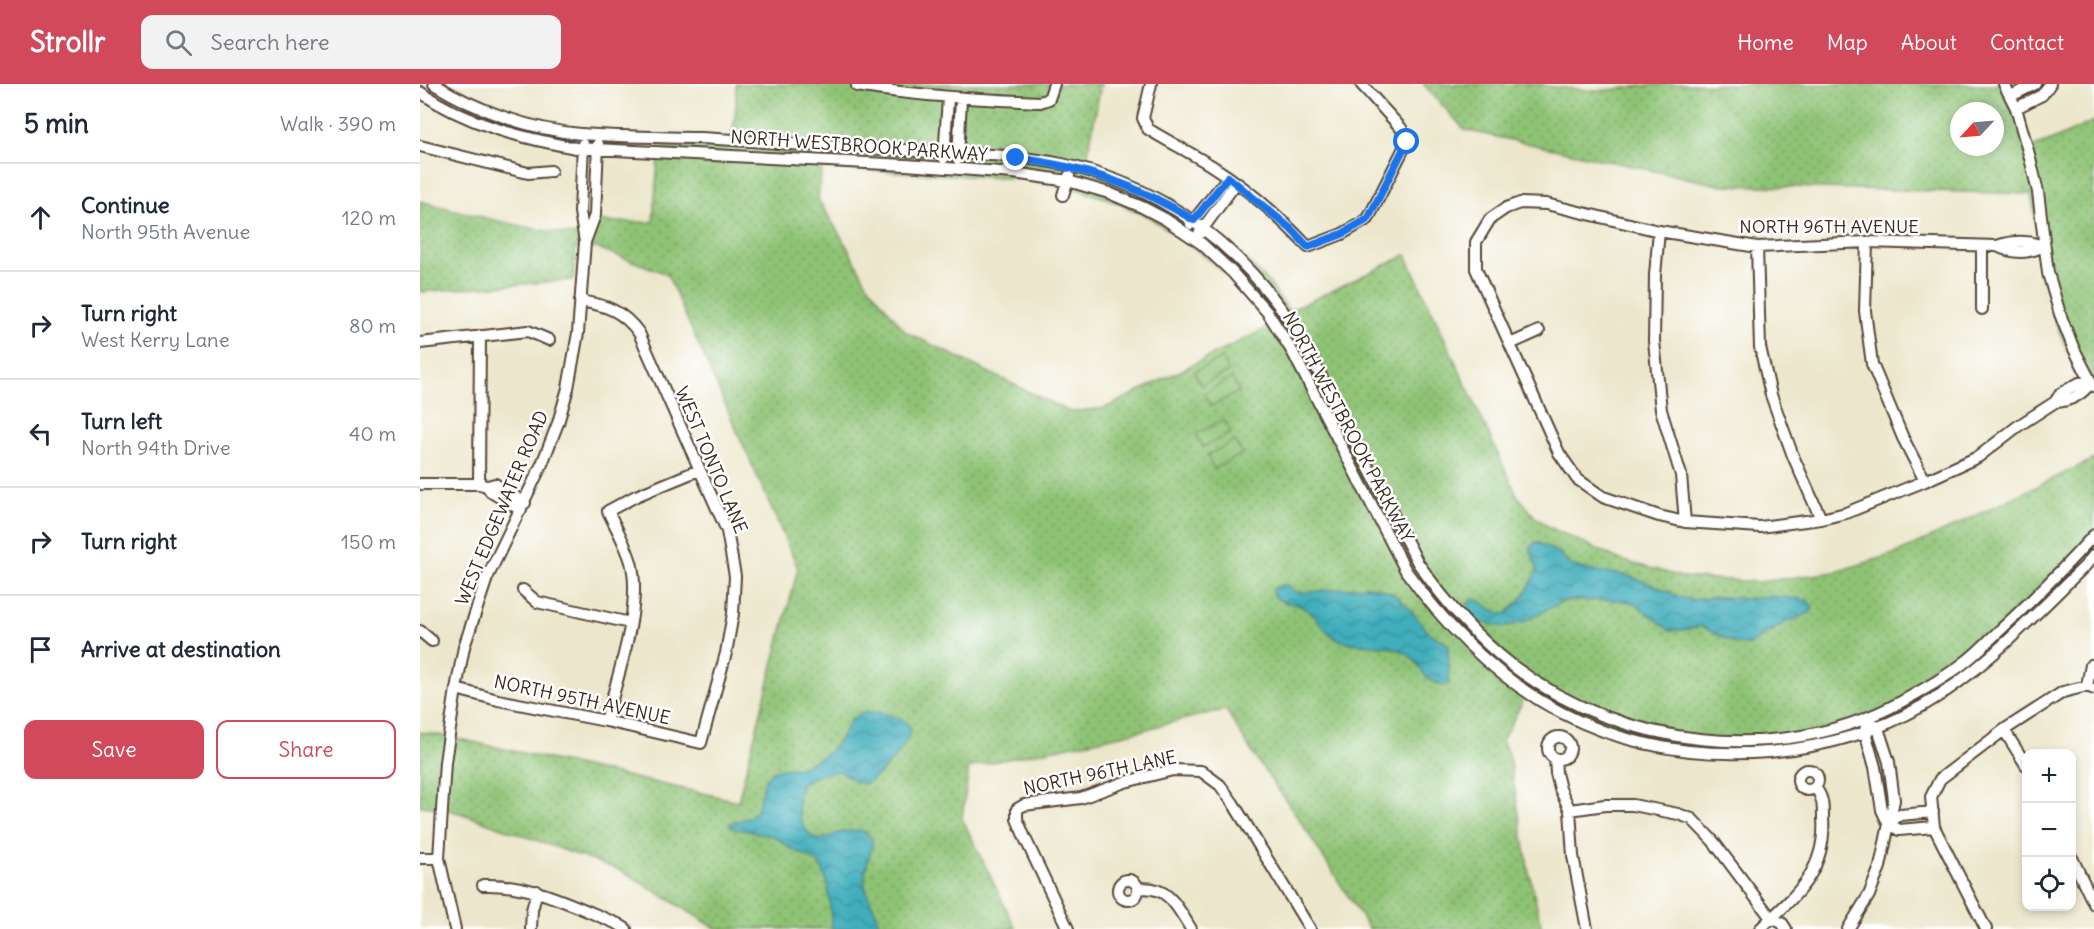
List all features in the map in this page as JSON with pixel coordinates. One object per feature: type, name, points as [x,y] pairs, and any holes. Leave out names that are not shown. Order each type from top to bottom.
[{"type":"street","points":[[424,94],[436,84]]},
{"type":"street","name":"NORTH WESTBROOK PARKWAY","points":[[436,84],[464,101],[490,112],[553,130],[599,135],[702,138],[1016,158],[1071,167],[1148,194],[1198,224],[1242,262],[1280,305],[1300,336],[1418,564],[1434,587],[1468,626],[1515,667],[1555,693],[1582,707],[1648,730],[1701,739],[1731,741],[1780,739],[1813,733],[1867,718],[1921,691],[1965,662],[2045,587],[2094,535]]},
{"type":"street","points":[[857,85],[948,98],[1040,102],[1049,99],[1054,84]]},
{"type":"street","points":[[1150,84],[1143,118],[1148,129],[1232,180],[1291,229],[1308,247],[1342,234],[1368,219],[1407,142],[1401,128],[1361,84]]},
{"type":"street","points":[[1539,331],[1510,345],[1559,453],[1577,479],[1603,497],[1659,516],[1685,522],[1760,527],[1821,519],[1868,505],[1978,457],[2018,426],[2055,402],[2065,402],[2084,392],[2093,384],[2073,346],[2060,314],[2048,273],[2038,192],[2031,158],[2016,108],[2004,84]]},
{"type":"street","points":[[2011,96],[2035,84]]},
{"type":"street","points":[[2016,108],[2042,95],[2050,84]]},
{"type":"street","name":"NORTH WESTBROOK PARKWAY","points":[[424,94],[458,114],[550,144],[598,150],[701,153],[1014,173],[1068,181],[1109,193],[1142,207],[1195,239],[1232,272],[1268,313],[1292,351],[1407,573],[1458,636],[1506,679],[1549,706],[1576,720],[1645,744],[1725,754],[1820,746],[1878,728],[1924,705],[1969,674],[2077,574],[2094,555]]},
{"type":"street","points":[[943,167],[948,98]]},
{"type":"street","points":[[957,168],[961,98]]},
{"type":"street","name":"WEST EDGEWATER ROAD","points":[[455,929],[439,858],[446,762],[456,689],[464,647],[475,610],[491,569],[523,506],[558,423],[568,388],[578,333],[585,242],[580,212],[584,134]]},
{"type":"street","name":"WEST EDGEWATER ROAD","points":[[585,242],[595,215],[599,135]]},
{"type":"street","points":[[420,146],[528,173],[551,171]]},
{"type":"street","points":[[1063,195],[1071,167]]},
{"type":"street","points":[[1185,231],[1198,224],[1232,180]]},
{"type":"street","name":"NORTH 96TH AVENUE","points":[[1510,345],[1476,269],[1476,242],[1490,219],[1506,208],[1520,204],[1546,204],[1659,231],[1757,247],[1867,243],[1997,246],[2008,242],[2032,242],[2043,246]]},
{"type":"street","points":[[1195,239],[1198,224]]},
{"type":"street","points":[[1659,231],[1655,275],[1654,341],[1661,410],[1682,475],[1685,522]]},
{"type":"street","points":[[1867,243],[1865,311],[1872,364],[1903,438],[1925,481]]},
{"type":"street","points":[[1982,309],[1983,246]]},
{"type":"street","points":[[1757,247],[1760,347],[1770,395],[1793,456],[1821,519]]},
{"type":"street","name":"WEST TONTO LANE","points":[[580,301],[610,307],[630,321],[639,333],[727,531],[735,576],[733,614],[726,653],[701,743]]},
{"type":"street","points":[[1268,313],[1280,305]]},
{"type":"street","points":[[420,343],[528,331],[549,340]]},
{"type":"street","points":[[480,336],[486,487]]},
{"type":"street","points":[[1311,388],[1323,382]]},
{"type":"street","points":[[606,721],[630,624],[635,583],[631,561],[608,511],[636,496],[699,470]]},
{"type":"street","points":[[1362,487],[1374,481]]},
{"type":"street","points":[[420,484],[486,487],[523,506]]},
{"type":"street","points":[[522,591],[537,602],[630,624]]},
{"type":"street","points":[[420,631],[432,641]]},
{"type":"street","points":[[1986,929],[1934,826],[1931,797],[1940,779],[2004,730],[2063,692],[2090,688],[2091,665]]},
{"type":"street","name":"NORTH 95TH AVENUE","points":[[456,689],[701,743]]},
{"type":"street","points":[[1848,929],[1873,885],[1880,867],[1894,800],[1892,777],[1878,728],[1867,718]]},
{"type":"street","points":[[1867,718],[1865,732],[1875,767],[1882,810],[1888,823],[1899,830],[1934,826]]},
{"type":"street","points":[[2004,730],[2022,759]]},
{"type":"street","points":[[1556,758],[1558,781],[1570,810],[1573,856],[1587,929]]},
{"type":"street","name":"NORTH 96TH LANE","points":[[1068,929],[1017,819],[1017,809],[1024,805],[1080,798],[1125,782],[1173,770],[1201,771],[1220,785],[1309,928]]},
{"type":"street","points":[[1771,924],[1808,878],[1823,848],[1822,796],[1815,788]]},
{"type":"street","points":[[1570,810],[1605,805],[1633,805],[1692,819],[1713,841],[1771,924]]},
{"type":"street","points":[[1888,823],[1900,815],[1932,812]]},
{"type":"street","points":[[420,858],[439,858]]},
{"type":"street","points":[[2076,866],[2094,904]]},
{"type":"street","points":[[483,885],[499,884],[537,891],[626,929]]},
{"type":"street","points":[[1138,889],[1148,887],[1170,897],[1191,929]]},
{"type":"street","points":[[531,929],[532,910],[537,891]]},
{"type":"street","points":[[1760,929],[1771,924],[1782,923],[1786,929]]},
{"type":"green space","points":[[736,84],[1101,84],[1086,164],[1138,183],[1172,200],[1234,247],[1269,283],[1289,311],[1406,255],[1517,495],[1534,516],[1549,527],[1621,560],[1682,577],[1758,582],[1835,572],[1900,552],[2094,459],[2094,542],[2031,611],[2002,638],[1948,681],[1918,701],[1869,726],[1805,740],[1734,745],[1664,740],[1570,709],[1531,686],[1502,741],[1509,756],[1529,872],[1542,929],[1369,929],[1226,710],[969,768],[962,818],[1016,929],[717,929],[622,871],[466,815],[442,808],[420,806],[420,732],[738,801],[798,568],[667,274],[597,248],[576,248],[573,280],[420,292],[420,201],[527,227],[592,237],[595,222],[653,222],[659,147],[731,145],[736,107]],"holes":[[[822,168],[1024,179],[1062,185],[1105,198],[1147,216],[1184,240],[1218,267],[1249,296],[1269,327],[1105,408],[1070,412],[906,332],[868,285],[818,199]]]},
{"type":"green space","points":[[1423,84],[1544,84],[1597,91],[1661,84],[2004,84],[2028,149],[2094,121],[2094,398],[2070,355],[2055,321],[2045,280],[2031,194],[1719,185],[1465,130]]},
{"type":"green space","points":[[1222,358],[1229,371],[1201,385],[1194,372]]},
{"type":"green space","points":[[1232,378],[1239,392],[1211,406],[1204,393]]},
{"type":"green space","points":[[1224,420],[1231,433],[1203,447],[1196,434]]},
{"type":"green space","points":[[1235,441],[1242,454],[1214,469],[1207,455]]},
{"type":"water","points":[[1536,542],[1560,553],[1570,565],[1625,575],[1691,600],[1771,596],[1807,600],[1813,608],[1810,613],[1784,623],[1749,645],[1736,644],[1701,626],[1669,630],[1636,604],[1623,600],[1563,601],[1524,622],[1504,627],[1473,620],[1470,617],[1468,604],[1472,598],[1496,612],[1506,614],[1522,599],[1536,573],[1537,568],[1530,548]]},
{"type":"water","points":[[1286,585],[1298,593],[1367,586],[1394,594],[1410,609],[1428,632],[1448,644],[1449,685],[1439,684],[1427,678],[1412,657],[1406,653],[1381,646],[1346,642],[1332,636],[1306,609],[1281,601],[1275,596],[1272,592],[1274,588]]},
{"type":"water","points":[[860,713],[881,713],[896,717],[911,729],[904,745],[893,760],[865,784],[857,783],[839,771],[814,777],[801,785],[798,800],[800,817],[806,831],[812,836],[819,840],[842,832],[861,830],[868,834],[873,842],[866,867],[865,884],[877,917],[878,929],[832,929],[828,886],[822,868],[816,861],[773,836],[732,828],[730,823],[750,817],[757,810],[765,779],[774,770],[798,768],[826,755],[838,742],[850,721]]},
{"type":"route","points":[[1016,158],[1059,164],[1113,180],[1148,194],[1194,220],[1228,177],[1291,229],[1308,247],[1342,234],[1368,219],[1407,142]]}]
